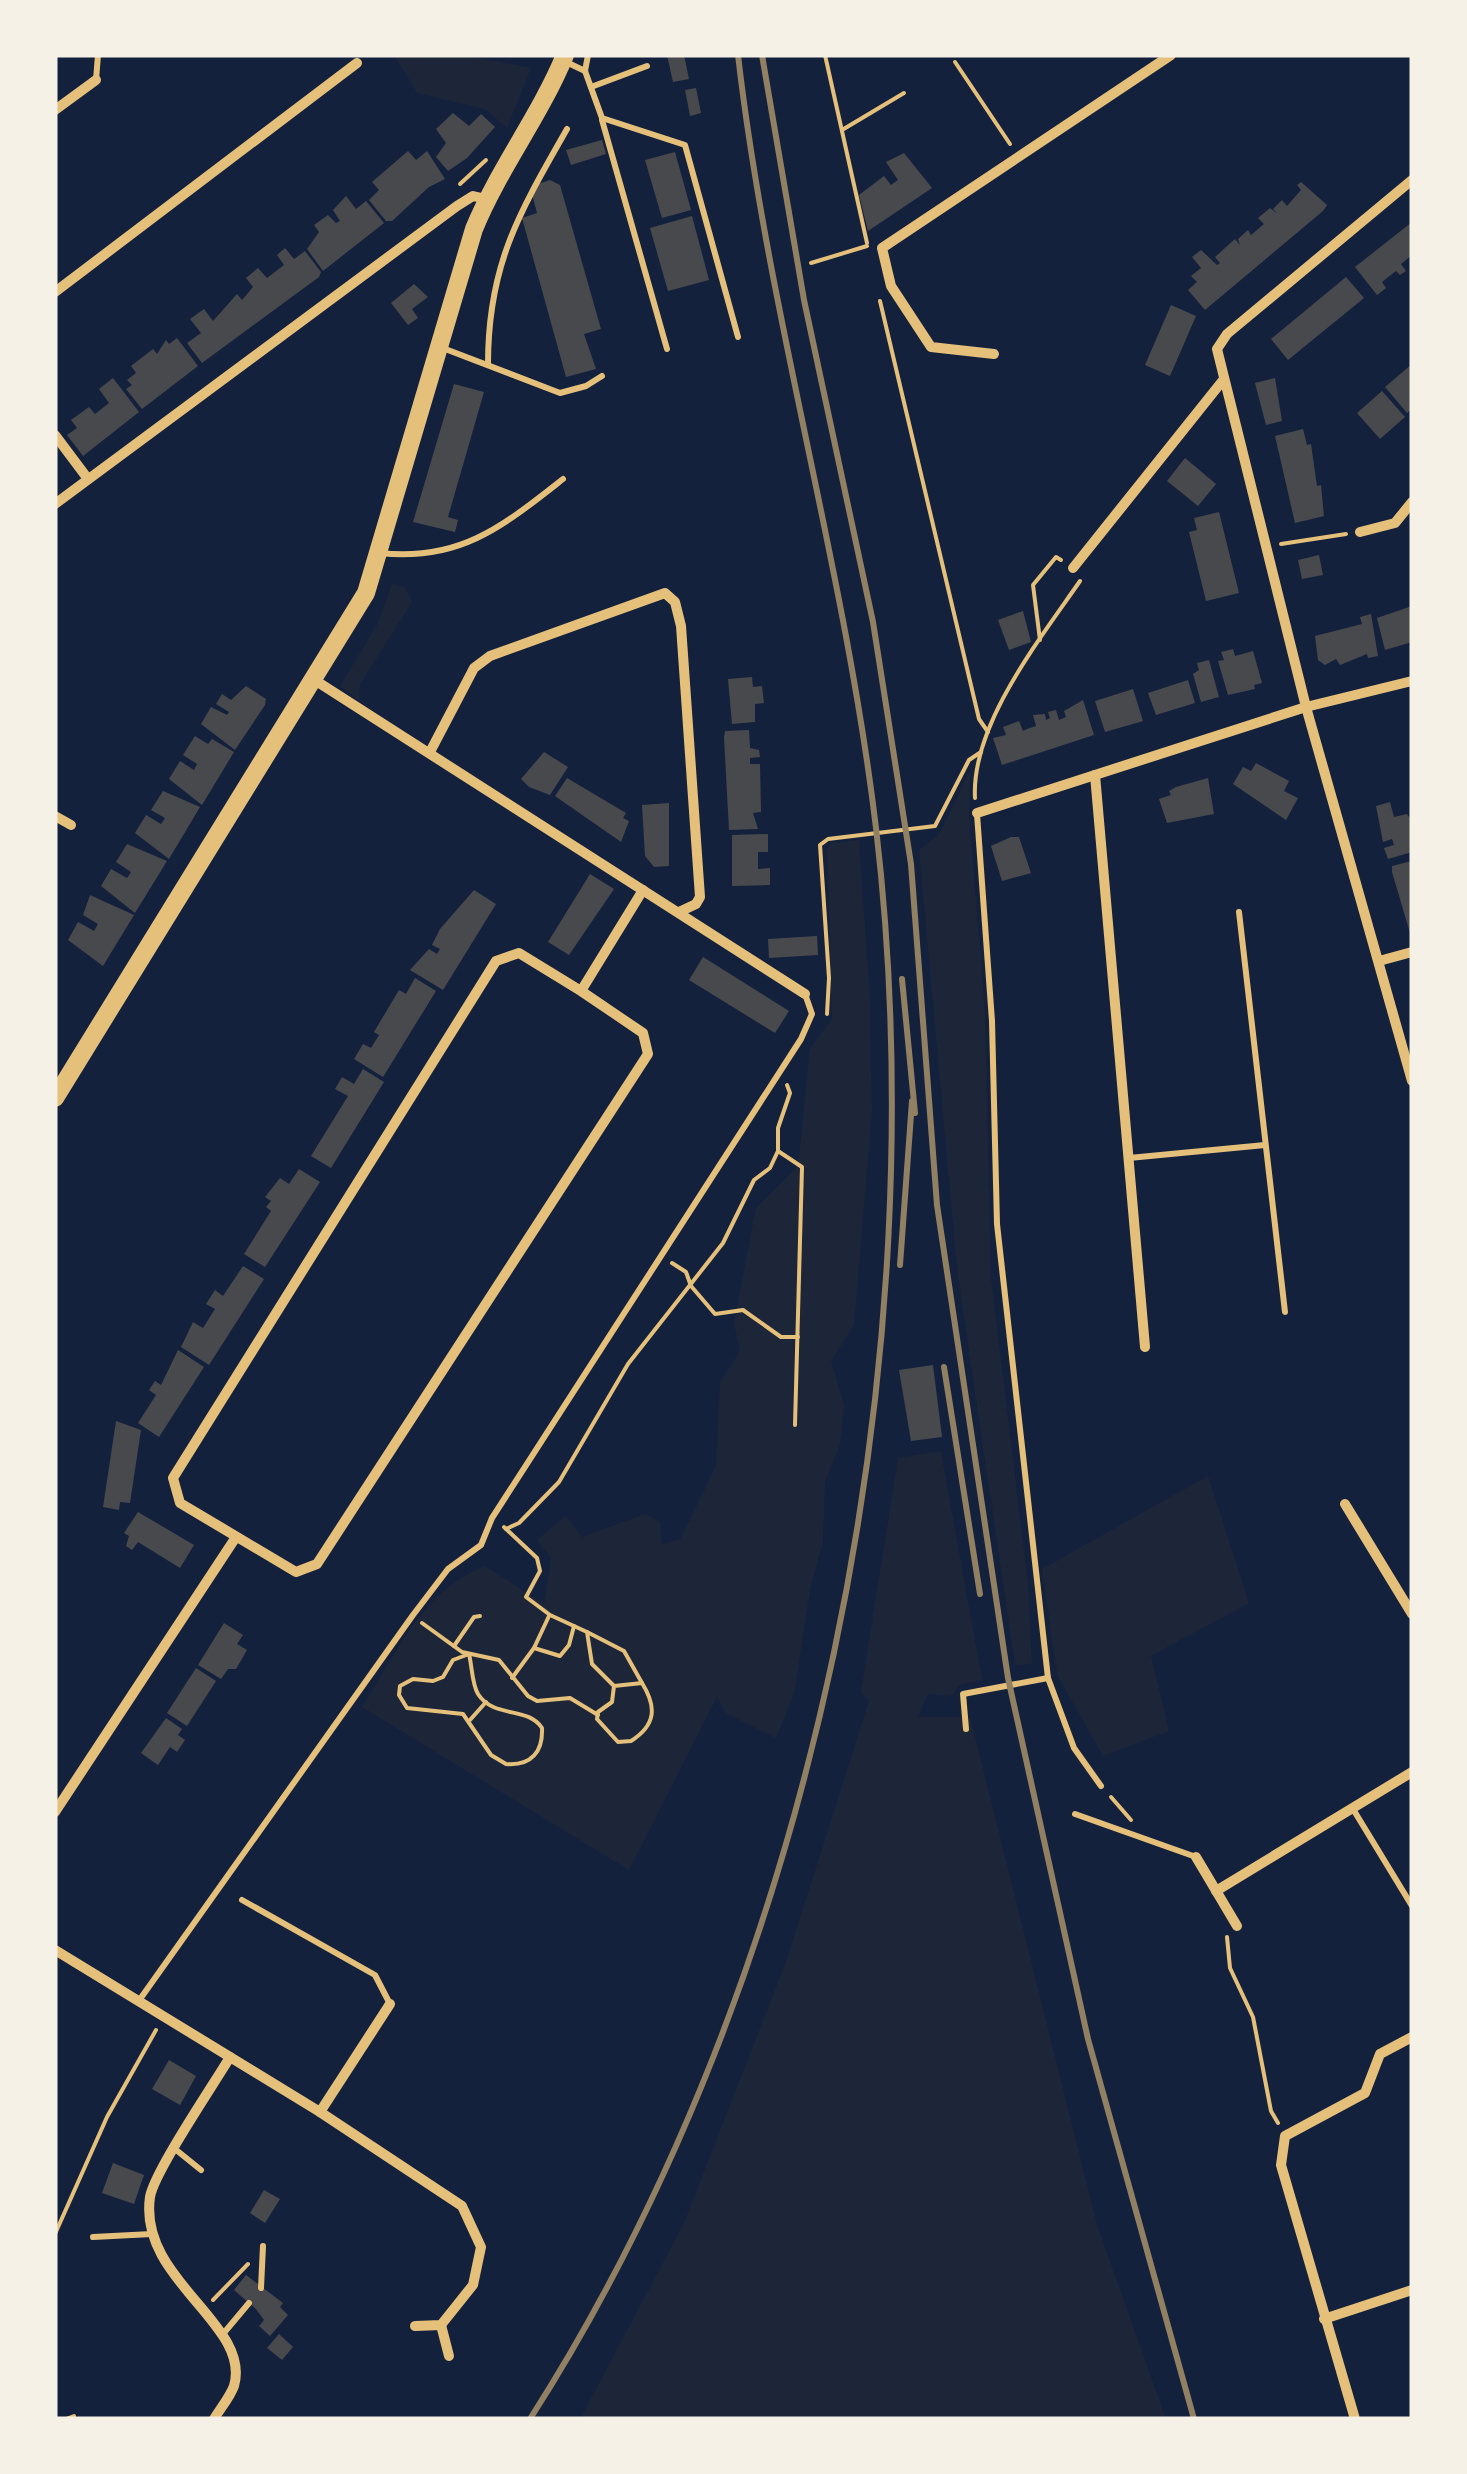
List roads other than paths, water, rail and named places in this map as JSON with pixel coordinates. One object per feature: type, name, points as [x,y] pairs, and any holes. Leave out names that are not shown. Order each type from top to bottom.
[{"type":"main road","points":[[55,1098],[354,616],[379,552],[486,199],[548,97],[563,61]]},
{"type":"street","points":[[994,354],[932,348],[891,286],[882,248],[1171,55]]},
{"type":"street","points":[[55,292],[358,63]]},
{"type":"street","points":[[55,110],[96,80]]},
{"type":"street","points":[[1412,180],[1227,334],[1217,349],[1306,707],[1412,1081]]},
{"type":"street","points":[[55,504],[457,206],[473,196],[486,199]]},
{"type":"street","points":[[1074,568],[1224,379]]},
{"type":"street","points":[[55,435],[88,479]]},
{"type":"street","points":[[1360,532],[1396,523],[1412,502]]},
{"type":"street","points":[[430,752],[474,668],[490,656],[665,593],[675,602],[681,626],[700,897],[679,912]]},
{"type":"street","points":[[313,680],[805,994]]},
{"type":"street","points":[[977,813],[1306,707],[1412,682]]},
{"type":"street","points":[[1094,775],[1146,1346]]},
{"type":"street","points":[[55,816],[71,825]]},
{"type":"street","points":[[581,991],[643,890]]},
{"type":"street","points":[[1378,961],[1412,952]]},
{"type":"street","points":[[519,953],[643,1032],[648,1054],[317,1564],[296,1572],[236,1538],[180,1503],[173,1478],[496,961],[519,953]]},
{"type":"street","points":[[1345,1504],[1412,1614]]},
{"type":"street","points":[[55,1812],[236,1538]]},
{"type":"street","points":[[1216,1891],[1412,1772]]},
{"type":"street","points":[[1196,1857],[1236,1926]]},
{"type":"street","points":[[55,1950],[320,2112],[462,2206],[482,2247],[473,2284],[440,2325],[415,2326]]},
{"type":"street","points":[[320,2112],[390,2004]]},
{"type":"street","points":[[1355,2419],[1281,2165],[1286,2136],[1366,2093],[1380,2054],[1412,2037]]},
{"type":"street","points":[[214,2419],[234,2385],[233,2353],[223,2334],[164,2264],[152,2234],[150,2195],[230,2057]]},
{"type":"street","points":[[1324,2319],[1412,2290]]},
{"type":"street","points":[[440,2325],[449,2356]]},
{"type":"lane","points":[[96,80],[98,55]]},
{"type":"lane","points":[[588,55],[585,71],[602,118],[667,349]]},
{"type":"lane","points":[[563,61],[585,71]]},
{"type":"lane","points":[[590,87],[646,66]]},
{"type":"lane","points":[[602,118],[685,145],[738,337]]},
{"type":"lane","points":[[488,364],[495,273],[513,228],[567,129]]},
{"type":"lane","points":[[439,347],[560,393],[586,386],[602,376]]},
{"type":"lane","points":[[379,552],[412,556],[490,536],[562,480]]},
{"type":"lane","points":[[977,813],[992,1021],[997,1224],[1048,1678],[1074,1748],[1101,1786]]},
{"type":"lane","points":[[1239,912],[1285,1312]]},
{"type":"lane","points":[[138,2002],[412,1615],[448,1569],[481,1545],[492,1518],[777,1075],[812,1014],[805,994]]},
{"type":"lane","points":[[1128,1158],[1265,1145]]},
{"type":"lane","points":[[966,1729],[963,1694],[1048,1678]]},
{"type":"lane","points":[[1352,1808],[1412,1906]]},
{"type":"lane","points":[[1075,1814],[1196,1857]]},
{"type":"lane","points":[[242,1900],[375,1976],[390,2004]]},
{"type":"lane","points":[[175,2149],[201,2170]]},
{"type":"lane","points":[[94,2237],[152,2234]]},
{"type":"lane","points":[[261,2288],[263,2246]]},
{"type":"lane","points":[[223,2334],[249,2303]]},
{"type":"railway","points":[[530,2419],[630,2244],[714,2056],[782,1858],[834,1653],[869,1445],[888,1236],[891,1029],[876,828],[846,634],[768,249],[738,55]]},
{"type":"railway","points":[[762,55],[804,300],[873,622],[911,864],[937,1205],[1008,1678],[1088,2039],[1194,2419]]},
{"type":"railway","points":[[902,979],[915,1113]]},
{"type":"railway","points":[[900,1265],[912,1101]]},
{"type":"railway","points":[[944,1367],[980,1594]]}]
